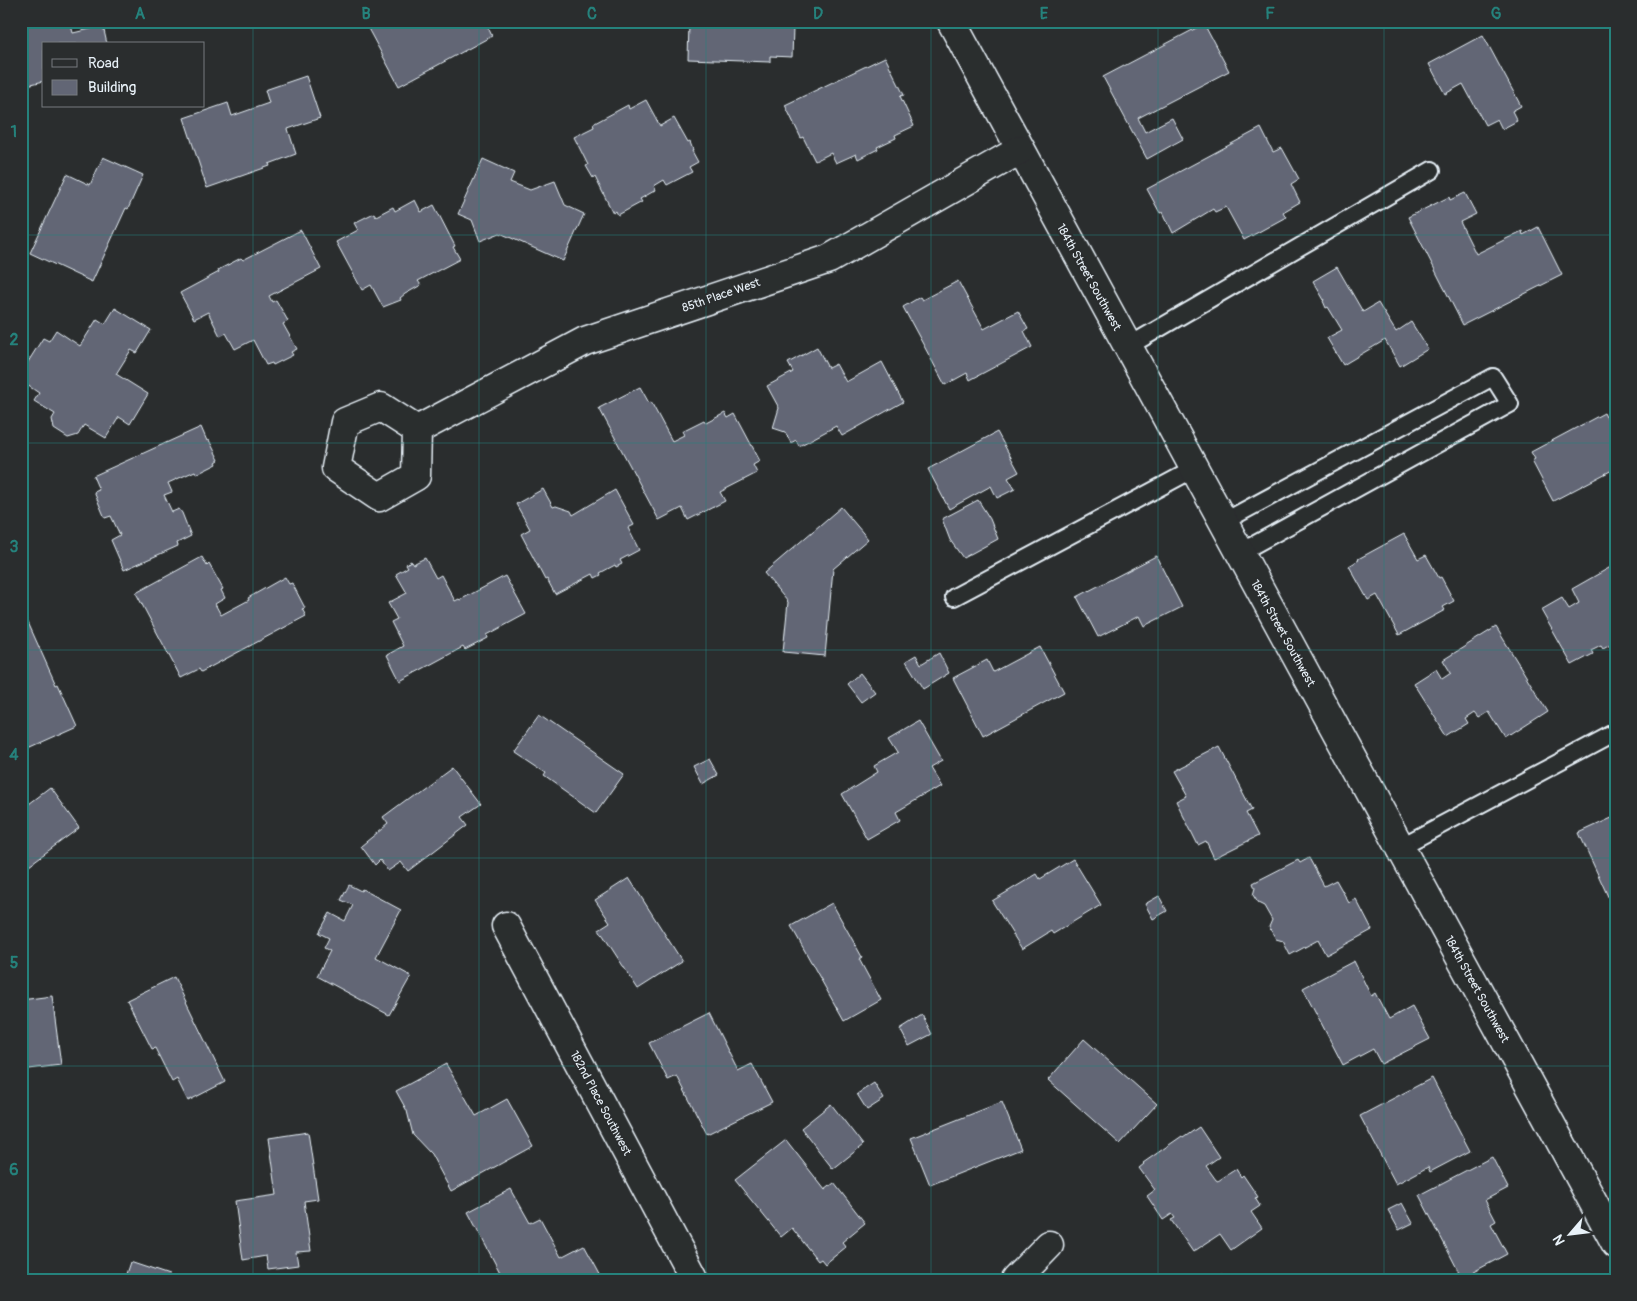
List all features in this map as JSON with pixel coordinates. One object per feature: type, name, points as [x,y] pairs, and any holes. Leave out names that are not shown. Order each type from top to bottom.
[{"type":"street","name":"184th Street Southwest","points":[[951,21],[1127,348],[1616,1244]]},
{"type":"street","name":"85th Place West","points":[[417,430],[586,341],[829,259],[1020,150]]},
{"type":"street","name":"182nd Place Southwest","points":[[506,926],[695,1280]]},
{"type":"street","points":[[1014,1280],[1049,1245]]},
{"type":"lane","points":[[1127,348],[1432,170]]},
{"type":"lane","points":[[1223,522],[1493,377],[1510,404],[1239,553]]},
{"type":"lane","points":[[954,597],[1194,469]]},
{"type":"lane","points":[[1400,847],[1616,732]]},
{"type":"building","points":[[21,21],[70,21],[73,33],[103,26],[107,42],[42,42],[42,81],[27,85],[24,69],[27,69],[21,44]]},
{"type":"building","points":[[364,21],[485,21],[492,36],[399,86]]},
{"type":"building","points":[[716,21],[771,21],[771,27],[793,28],[792,57],[770,56],[770,62],[688,59],[689,24],[715,25]]},
{"type":"building","points":[[1204,24],[1229,71],[1138,118],[1145,132],[1172,118],[1183,139],[1147,159],[1103,77]]},
{"type":"building","points":[[1483,35],[1521,106],[1512,111],[1517,121],[1502,129],[1497,119],[1485,125],[1463,84],[1445,94],[1429,64]]},
{"type":"building","points":[[885,57],[904,95],[900,96],[914,126],[895,135],[896,138],[858,159],[856,154],[836,163],[831,153],[815,161],[785,105]]},
{"type":"building","points":[[306,76],[320,118],[288,129],[296,154],[269,164],[270,166],[207,188],[184,118],[228,103],[232,116],[269,103],[265,90]]},
{"type":"building","points":[[646,100],[660,126],[674,118],[688,143],[690,142],[698,162],[689,167],[692,172],[667,185],[664,180],[654,186],[656,190],[640,199],[642,202],[618,215],[616,211],[613,213],[595,177],[593,178],[586,166],[588,165],[574,137],[594,127],[593,124],[628,105],[629,109]]},
{"type":"building","points":[[1261,128],[1273,152],[1282,148],[1299,179],[1291,184],[1300,202],[1283,212],[1286,217],[1244,240],[1226,207],[1215,212],[1213,209],[1173,233],[1163,212],[1160,213],[1147,189]]},
{"type":"building","points":[[103,157],[143,175],[92,282],[30,253],[67,174],[90,185]]},
{"type":"building","points":[[483,159],[514,173],[510,182],[530,190],[555,181],[565,205],[584,214],[563,261],[500,233],[480,241],[472,220],[458,214]]},
{"type":"building","points":[[1465,193],[1476,214],[1460,222],[1476,254],[1522,231],[1523,235],[1538,227],[1562,275],[1463,325],[1408,217],[1449,197],[1450,200]]},
{"type":"building","points":[[415,200],[421,212],[434,205],[460,259],[418,281],[421,285],[405,294],[400,298],[401,300],[383,307],[371,285],[362,290],[336,242],[358,230],[354,223],[374,213],[376,216],[393,207],[395,211]]},
{"type":"building","points":[[301,230],[321,269],[269,296],[272,302],[276,300],[288,321],[283,324],[297,349],[291,352],[293,355],[273,365],[272,363],[266,365],[253,340],[235,349],[226,333],[220,336],[208,312],[194,319],[180,293],[241,258],[243,260]]},
{"type":"building","points":[[1337,267],[1363,312],[1378,303],[1396,332],[1411,322],[1428,349],[1400,366],[1385,340],[1343,365],[1327,338],[1342,330],[1328,307],[1326,308],[1324,300],[1313,281]]},
{"type":"building","points":[[958,281],[984,329],[1018,311],[1028,329],[1024,331],[1032,347],[970,380],[967,373],[945,385],[903,307],[920,297],[922,300]]},
{"type":"building","points":[[115,308],[151,330],[137,353],[131,350],[116,374],[148,394],[130,424],[119,417],[106,438],[84,425],[78,435],[68,438],[54,429],[52,419],[55,414],[34,401],[39,393],[21,381],[21,373],[43,338],[49,341],[56,330],[80,346],[97,319],[105,324]]},
{"type":"building","points":[[817,347],[828,368],[836,364],[846,382],[882,362],[903,402],[842,436],[836,426],[799,446],[796,440],[791,443],[785,432],[773,428],[779,408],[767,386],[793,372],[788,363]]},
{"type":"building","points":[[640,387],[649,403],[651,402],[672,441],[684,435],[682,431],[704,420],[706,423],[725,413],[728,418],[735,414],[760,461],[753,465],[757,473],[720,492],[725,501],[688,520],[682,508],[659,520],[599,408]]},
{"type":"building","points":[[1604,413],[1606,417],[1610,416],[1616,426],[1616,468],[1553,501],[1532,461],[1535,459],[1531,452]]},
{"type":"building","points":[[201,427],[219,460],[216,462],[217,464],[197,474],[195,471],[168,483],[172,492],[164,495],[172,512],[179,509],[182,513],[191,536],[177,543],[178,546],[124,570],[111,540],[120,535],[111,516],[105,518],[94,492],[99,490],[93,476]]},
{"type":"building","points":[[997,432],[1019,472],[1008,478],[1015,489],[997,498],[991,486],[949,509],[928,469]]},
{"type":"building","points":[[543,489],[553,507],[556,506],[571,511],[573,515],[615,490],[634,525],[628,528],[639,550],[620,560],[622,564],[616,567],[615,565],[600,573],[601,575],[595,578],[593,574],[555,594],[547,579],[545,580],[521,534],[530,529],[516,504]]},
{"type":"building","points":[[978,500],[990,519],[998,539],[963,558],[950,540],[942,519]]},
{"type":"building","points":[[841,507],[868,539],[833,569],[825,656],[783,652],[788,602],[764,573]]},
{"type":"building","points":[[1404,534],[1418,559],[1426,555],[1454,601],[1443,607],[1445,610],[1399,635],[1377,595],[1368,600],[1349,566],[1358,559]]},
{"type":"building","points":[[1156,556],[1182,607],[1144,626],[1139,616],[1098,637],[1077,597]]},
{"type":"building","points":[[202,557],[207,566],[209,564],[223,589],[221,590],[225,598],[215,604],[221,615],[285,577],[289,584],[292,583],[305,608],[302,609],[306,616],[201,672],[199,669],[181,678],[136,593]]},
{"type":"building","points":[[425,558],[436,578],[441,575],[455,601],[505,576],[526,614],[487,635],[488,638],[465,650],[463,647],[400,681],[387,655],[403,646],[391,622],[397,619],[388,603],[407,593],[396,574],[408,567],[406,564],[411,561],[413,564]]},
{"type":"building","points":[[1616,564],[1616,641],[1603,648],[1601,645],[1591,650],[1593,654],[1572,665],[1541,610],[1562,598],[1569,609],[1579,603],[1572,589]]},
{"type":"building","points":[[26,618],[77,726],[21,751],[21,620]]},
{"type":"building","points":[[1496,627],[1548,712],[1506,739],[1489,712],[1479,718],[1475,713],[1466,719],[1469,724],[1448,737],[1414,683],[1436,669],[1442,679],[1451,673],[1443,660]]},
{"type":"building","points":[[1040,647],[1064,692],[983,736],[953,678],[987,660],[993,672]]},
{"type":"building","points":[[939,653],[949,673],[923,689],[906,661],[916,655],[921,664]]},
{"type":"building","points":[[860,673],[875,692],[861,702],[847,684]]},
{"type":"building","points":[[539,715],[624,774],[596,813],[544,776],[546,773],[513,751]]},
{"type":"building","points":[[918,721],[941,761],[929,768],[940,786],[896,812],[900,820],[867,839],[842,794],[877,772],[874,766],[898,752],[889,738]]},
{"type":"building","points":[[1219,747],[1252,810],[1246,813],[1258,836],[1214,858],[1206,841],[1198,845],[1176,801],[1186,796],[1172,771]]},
{"type":"building","points":[[710,759],[719,775],[703,784],[694,767]]},
{"type":"building","points":[[452,766],[481,804],[462,817],[468,825],[408,871],[401,862],[388,871],[380,860],[375,865],[361,846],[388,824],[383,817]]},
{"type":"building","points":[[50,788],[79,828],[21,871],[21,810]]},
{"type":"building","points":[[1616,816],[1616,914],[1579,833]]},
{"type":"building","points":[[1309,858],[1324,886],[1336,880],[1349,903],[1356,899],[1372,930],[1326,955],[1318,940],[1290,955],[1283,941],[1276,939],[1269,927],[1272,920],[1264,906],[1258,903],[1253,895],[1255,888],[1253,883],[1298,860],[1300,863]]},
{"type":"building","points":[[1073,859],[1101,905],[1053,934],[1051,931],[1022,949],[992,901],[1037,874],[1040,879]]},
{"type":"building","points":[[629,878],[682,961],[638,989],[599,929],[610,922],[595,900]]},
{"type":"building","points":[[349,885],[361,891],[362,889],[401,910],[376,957],[411,976],[389,1015],[317,976],[330,951],[324,948],[329,938],[319,933],[330,913],[345,921],[353,905],[341,900]]},
{"type":"building","points":[[1159,896],[1167,911],[1153,919],[1145,904]]},
{"type":"building","points":[[832,903],[862,957],[859,959],[881,1000],[844,1021],[791,926]]},
{"type":"building","points":[[1354,961],[1371,996],[1375,993],[1389,1019],[1412,1006],[1430,1039],[1381,1064],[1373,1049],[1343,1065],[1303,988]]},
{"type":"building","points":[[174,977],[225,1082],[188,1101],[177,1079],[172,1082],[155,1048],[152,1049],[127,1000]]},
{"type":"building","points":[[52,996],[61,1065],[21,1070],[21,1000]]},
{"type":"building","points":[[709,1013],[738,1071],[752,1064],[772,1102],[707,1134],[677,1076],[668,1080],[649,1043]]},
{"type":"building","points":[[922,1015],[932,1034],[909,1046],[900,1029]]},
{"type":"building","points":[[1084,1039],[1157,1104],[1120,1144],[1048,1080]]},
{"type":"building","points":[[446,1064],[476,1116],[507,1099],[533,1146],[451,1191],[431,1154],[413,1135],[407,1111],[396,1091]]},
{"type":"building","points":[[1432,1078],[1470,1151],[1430,1172],[1428,1167],[1396,1184],[1360,1116]]},
{"type":"building","points":[[874,1083],[884,1099],[867,1110],[857,1094]]},
{"type":"building","points":[[1002,1102],[1021,1149],[930,1185],[911,1138]]},
{"type":"building","points":[[831,1104],[863,1145],[833,1169],[801,1128]]},
{"type":"building","points":[[1199,1127],[1219,1157],[1206,1166],[1216,1180],[1218,1181],[1236,1169],[1241,1177],[1243,1175],[1258,1197],[1255,1198],[1260,1206],[1251,1212],[1262,1228],[1231,1250],[1220,1234],[1193,1252],[1171,1220],[1175,1218],[1172,1214],[1163,1220],[1147,1196],[1155,1190],[1139,1168],[1143,1163],[1182,1136],[1183,1138]]},
{"type":"building","points":[[308,1132],[318,1199],[304,1201],[311,1251],[296,1252],[298,1265],[268,1269],[266,1256],[243,1260],[235,1201],[277,1195],[269,1138]]},
{"type":"building","points":[[786,1140],[825,1190],[834,1183],[865,1223],[842,1242],[846,1247],[825,1264],[821,1259],[818,1261],[792,1228],[781,1237],[735,1180]]},
{"type":"building","points":[[1492,1157],[1508,1188],[1485,1200],[1496,1221],[1491,1224],[1507,1254],[1462,1278],[1419,1195]]},
{"type":"building","points":[[511,1189],[530,1223],[540,1218],[561,1257],[584,1245],[603,1280],[504,1280],[468,1212]]},
{"type":"building","points":[[1402,1203],[1413,1223],[1399,1230],[1388,1210]]},
{"type":"building","points":[[130,1262],[169,1275],[168,1280],[124,1280]]},
{"type":"building","points":[[1222,1275],[1231,1280],[1219,1280]]}]
